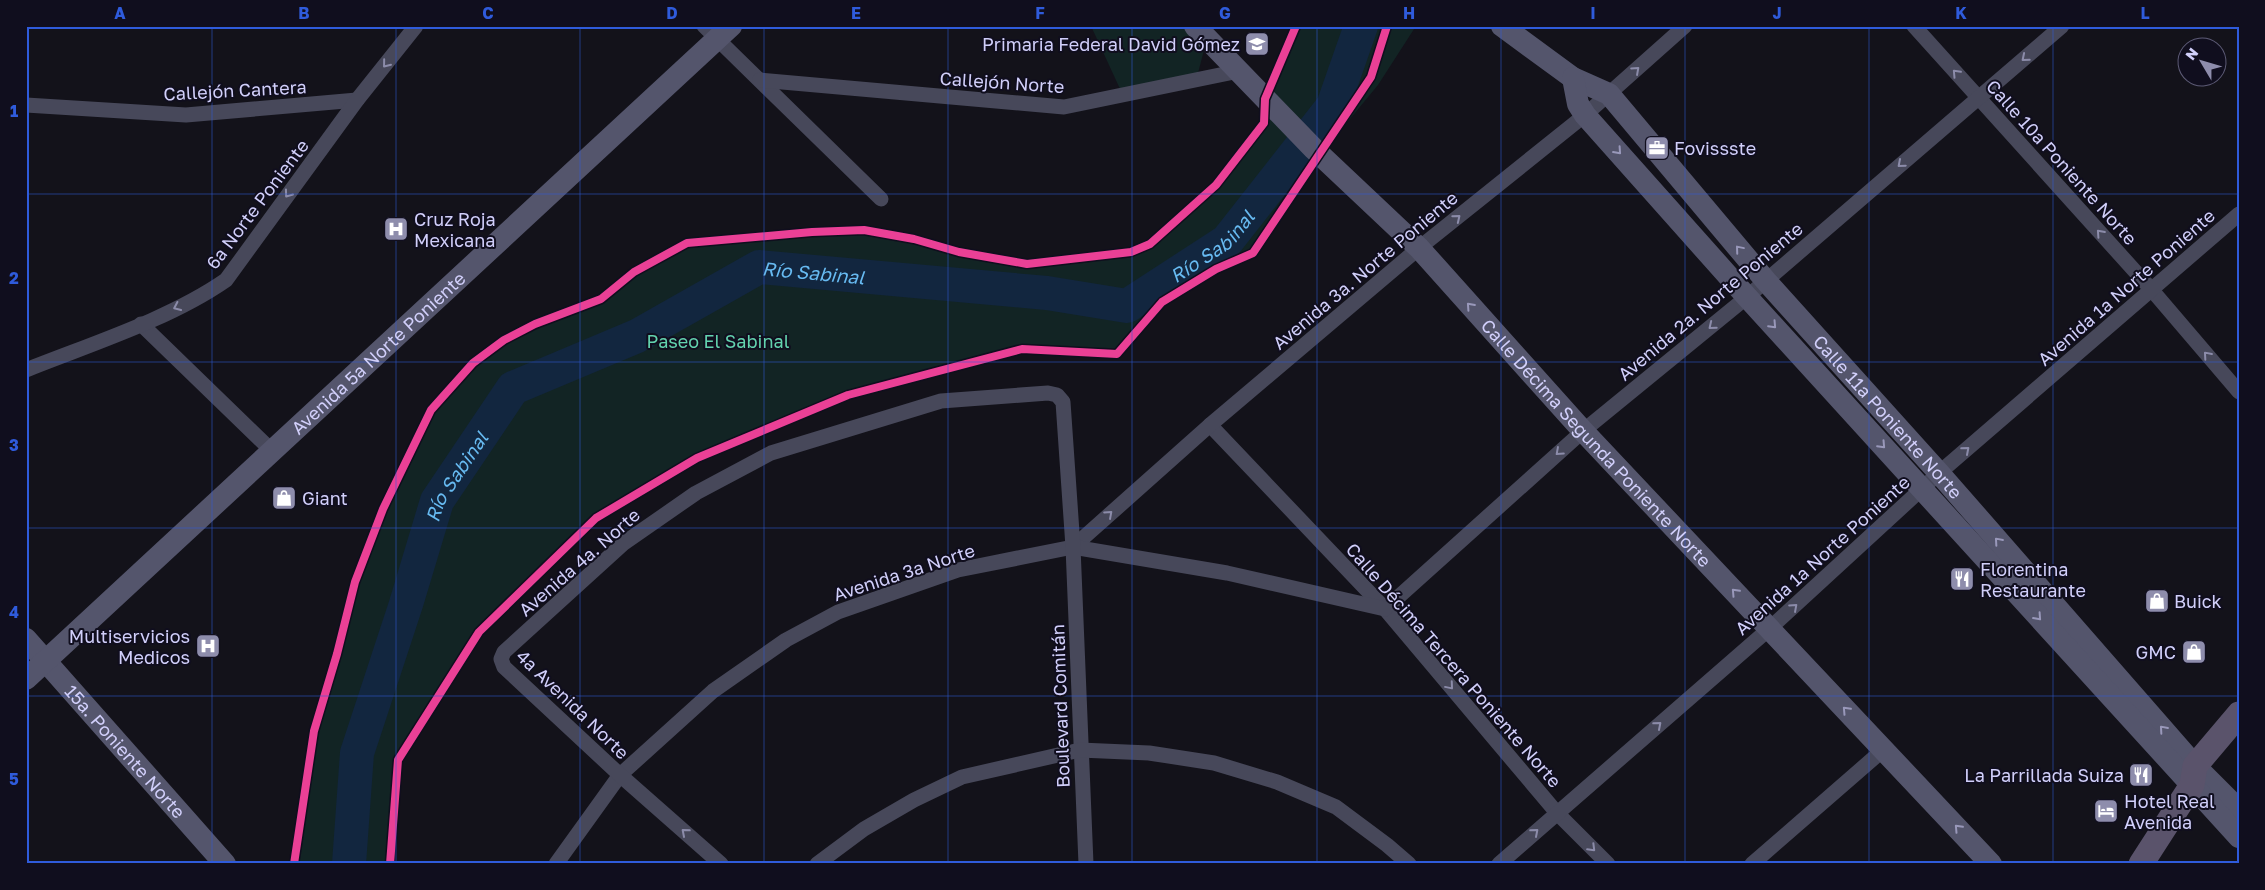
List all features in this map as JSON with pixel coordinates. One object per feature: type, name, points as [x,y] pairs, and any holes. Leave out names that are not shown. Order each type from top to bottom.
[{"type":"main road","name":"Calle Décima Segunda Poniente Norte","points":[[1195,26],[1314,149],[1419,248],[1583,431],[1992,864]]},
{"type":"main road","name":"Calle 11a Poniente Norte","points":[[1502,26],[1573,78],[1609,94],[1766,281],[1939,474],[2117,691]]},
{"type":"main road","name":"Avenida 5a Norte Poniente","points":[[26,679],[272,451],[717,30]]},
{"type":"main road","name":"Calle 11a Poniente Norte","points":[[1573,78],[1578,104],[1585,115],[1747,297],[1923,489],[2117,691],[2194,775]]},
{"type":"main road","name":"15a. Poniente Norte","points":[[26,638],[225,864]]},
{"type":"main road","points":[[2140,864],[2194,775],[2239,714]]},
{"type":"main road","points":[[2194,775],[2239,810]]},
{"type":"main road","points":[[2194,775],[2239,837]]},
{"type":"street","name":"6a Norte Poniente","points":[[26,370],[141,324],[206,294],[226,280],[357,100],[416,26]]},
{"type":"street","name":"Avenida 3a. Norte Poniente","points":[[1073,547],[1210,425],[1419,248],[1585,115],[1685,26]]},
{"type":"street","name":"Calle 10a Poniente Norte","points":[[1914,26],[2150,289],[2239,392]]},
{"type":"street","name":"Avenida 2a. Norte Poniente","points":[[1385,609],[1583,431],[1766,281],[2062,26]]},
{"type":"street","points":[[717,30],[760,80],[881,199]]},
{"type":"street","name":"Callejón Norte","points":[[760,80],[1064,107],[1239,71]]},
{"type":"street","name":"Callejón Cantera","points":[[26,105],[186,115],[357,100]]},
{"type":"street","name":"Avenida 1a Norte Poniente","points":[[1499,864],[1769,629],[1939,474],[2150,289],[2239,214]]},
{"type":"street","points":[[141,324],[272,451]]},
{"type":"street","name":"Avenida 4a. Norte","points":[[501,660],[504,652],[624,543],[696,493],[771,454],[940,401],[1048,393],[1057,395],[1063,402],[1073,547]]},
{"type":"street","name":"Calle Décima Tercera Poniente Norte","points":[[1210,425],[1385,609],[1557,813],[1608,864]]},
{"type":"street","name":"Avenida 3a Norte","points":[[556,864],[620,775],[713,691],[786,640],[838,612],[958,570],[1073,547],[1227,572],[1385,609]]},
{"type":"street","name":"Boulevard Comitán","points":[[1073,547],[1086,864]]},
{"type":"street","name":"4a Avenida Norte","points":[[501,660],[504,667],[620,775],[722,864]]},
{"type":"street","points":[[817,864],[864,828],[914,800],[962,777],[1080,750],[1150,753],[1205,762],[1277,782],[1336,807],[1388,845],[1409,864]]},
{"type":"street","points":[[1752,864],[1883,750]]},
{"type":"green space","points":[[1091,26],[1188,26],[1204,50],[1198,73],[1121,91]]},
{"type":"green space","name":"Paseo El Sabinal","points":[[1296,26],[1416,26],[1378,85],[1320,155],[1253,253],[1216,269],[1162,302],[1117,354],[1022,349],[848,395],[697,458],[596,518],[479,632],[398,760],[390,864],[293,864],[314,731],[355,582],[383,509],[431,410],[473,363],[504,340],[535,324],[601,299],[634,272],[687,243],[812,232],[864,230],[1019,263],[1120,253],[1150,244],[1216,185],[1264,123],[1265,99]]},
{"type":"waterway","name":"Río Sabinal","points":[[349,864],[357,753],[406,604],[437,501],[513,388],[637,336],[759,267],[1047,293],[1127,306],[1227,241],[1333,106],[1361,26]]},
{"type":"cycle path","points":[[294,864],[314,731],[337,654],[355,582],[383,509],[431,410],[473,363],[504,340],[535,324],[601,299],[634,272],[687,243],[812,232],[864,230],[914,239],[959,252],[1027,264],[1131,252],[1150,244],[1216,185],[1264,123],[1265,99],[1296,26]]},
{"type":"cycle path","points":[[390,864],[398,760],[479,632],[596,518],[697,458],[848,395],[1022,349],[1117,354],[1162,302],[1216,269],[1253,253],[1371,77],[1387,26]]},
{"type":"place","name":"Primaria Federal David Gómez","points":[[1257,44]]},
{"type":"place","name":"Fovissste","points":[[1657,148]]},
{"type":"place","name":"Cruz Roja Mexicana","points":[[396,229]]},
{"type":"place","name":"Giant","points":[[284,498]]},
{"type":"place","name":"Florentina Restaurante","points":[[1962,579]]},
{"type":"place","name":"Buick","points":[[2157,601]]},
{"type":"place","name":"Multiservicios Medicos","points":[[208,646]]},
{"type":"place","name":"GMC","points":[[2194,652]]},
{"type":"place","name":"La Parrillada Suiza","points":[[2141,775]]},
{"type":"place","name":"Hotel Real Avenida","points":[[2106,811]]}]
